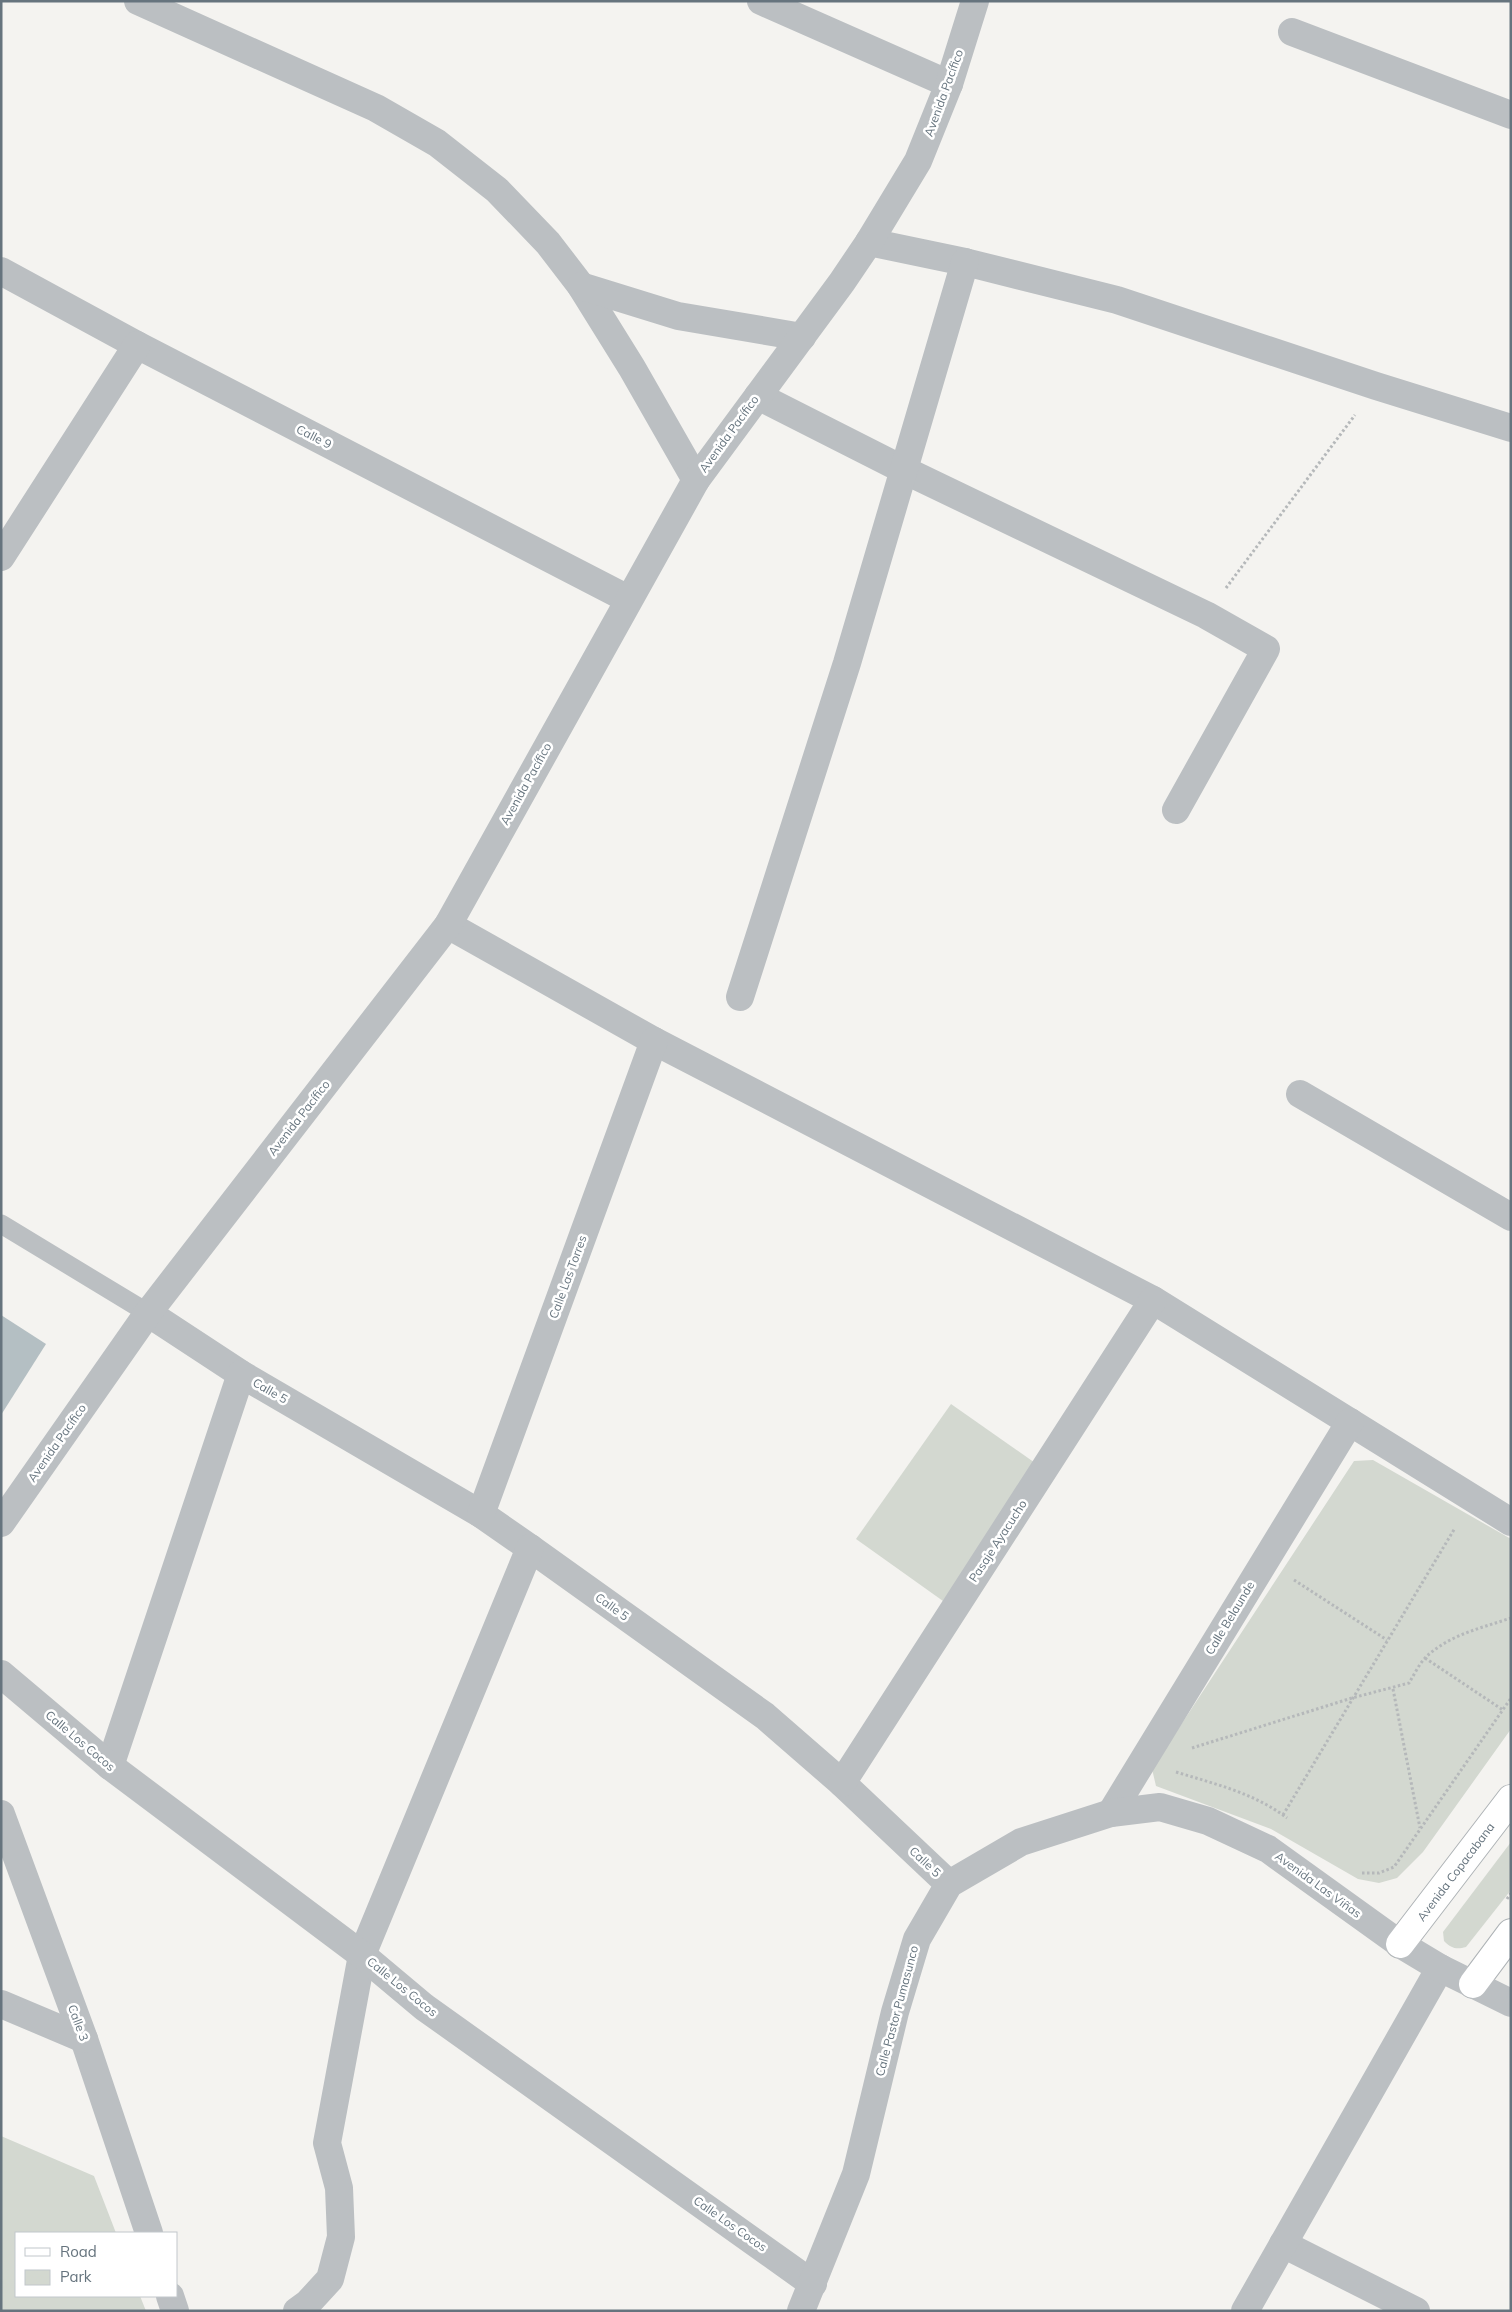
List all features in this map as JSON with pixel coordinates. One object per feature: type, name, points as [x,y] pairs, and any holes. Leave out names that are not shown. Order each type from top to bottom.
[{"type":"main road","name":"Avenida Copacabana","points":[[1400,1944],[1511,1799]]},
{"type":"main road","points":[[1473,1984],[1511,1933]]},
{"type":"street","points":[[138,1],[376,108],[438,143],[497,190],[548,243],[581,286],[632,368],[696,480]]},
{"type":"street","points":[[761,1],[949,84]]},
{"type":"street","name":"Avenida Pacífico","points":[[1,1523],[148,1312],[448,925],[696,480],[802,337],[869,242],[918,161],[949,84],[975,1]]},
{"type":"street","points":[[1292,32],[1511,114]]},
{"type":"street","points":[[869,242],[965,262],[1117,300],[1376,386],[1511,428]]},
{"type":"street","points":[[740,997],[844,673],[965,262]]},
{"type":"street","name":"Calle 9","points":[[1,271],[137,345],[628,599]]},
{"type":"street","points":[[581,286],[678,316],[802,337]]},
{"type":"street","points":[[1,557],[137,345]]},
{"type":"street","points":[[758,396],[904,470],[1206,615],[1266,649],[1176,810]]},
{"type":"street","points":[[448,925],[654,1041],[1153,1300],[1511,1522]]},
{"type":"street","name":"Calle Las Torres","points":[[481,1514],[654,1041]]},
{"type":"street","points":[[1300,1094],[1511,1216]]},
{"type":"street","name":"Pasaje Ayacucho","points":[[842,1783],[1153,1300]]},
{"type":"street","name":"Calle 5","points":[[148,1312],[241,1374],[481,1514],[530,1548],[765,1716],[842,1783],[949,1884]]},
{"type":"street","points":[[110,1766],[241,1374]]},
{"type":"street","name":"Calle Belaunde","points":[[1111,1813],[1350,1422]]},
{"type":"street","points":[[297,2311],[308,2303],[330,2279],[341,2237],[339,2188],[327,2143],[362,1955],[530,1548]]},
{"type":"street","name":"Calle Los Cocos","points":[[1,1674],[110,1766],[362,1955],[424,2007],[813,2284]]},
{"type":"street","name":"Avenida Las Viñas","points":[[1111,1813],[1160,1807],[1208,1821],[1268,1849],[1400,1944],[1440,1968],[1511,2003]]},
{"type":"street","name":"Calle Pastor Pumasunco","points":[[801,2311],[856,2174],[895,2012],[916,1939],[949,1884],[1021,1842],[1111,1813]]},
{"type":"street","name":"Calle 3","points":[[1,1814],[84,2038],[149,2232]]},
{"type":"street","points":[[1245,2311],[1440,1968]]},
{"type":"street","points":[[1,2004],[84,2038]]},
{"type":"street","points":[[1283,2244],[1416,2311]]},
{"type":"street","points":[[170,2297],[175,2311]]},
{"type":"lane","points":[[1,1224],[148,1312]]},
{"type":"path","points":[[1206,615],[1376,386]]},
{"type":"path","points":[[1283,1815],[1457,1525]]},
{"type":"path","points":[[1291,1578],[1387,1640]]},
{"type":"path","points":[[1184,1750],[1352,1698],[1408,1684],[1424,1658],[1444,1644],[1466,1632],[1511,1618]]},
{"type":"path","points":[[1424,1658],[1503,1710]]},
{"type":"path","points":[[1394,1689],[1420,1829]]},
{"type":"path","points":[[1360,1873],[1379,1873],[1394,1867],[1511,1698]]},
{"type":"path","points":[[1172,1771],[1221,1784],[1254,1798],[1291,1820]]},
{"type":"path","points":[[1505,1901],[1511,1894]]},
{"type":"green space","points":[[951,1404],[1038,1465],[943,1601],[856,1539]]},
{"type":"green space","points":[[1373,1460],[1511,1539],[1511,1729],[1423,1852],[1397,1878],[1379,1883],[1358,1879],[1271,1829],[1156,1786],[1152,1769],[1354,1461]]},
{"type":"green space","points":[[1511,1842],[1511,1890],[1466,1947],[1451,1947],[1444,1941],[1443,1932]]},
{"type":"green space","points":[[1,2136],[94,2176],[116,2232],[15,2232],[15,2297],[140,2297],[146,2311],[1,2311]]},
{"type":"shaded area","points":[[1,1315],[46,1344],[1,1415]]}]
